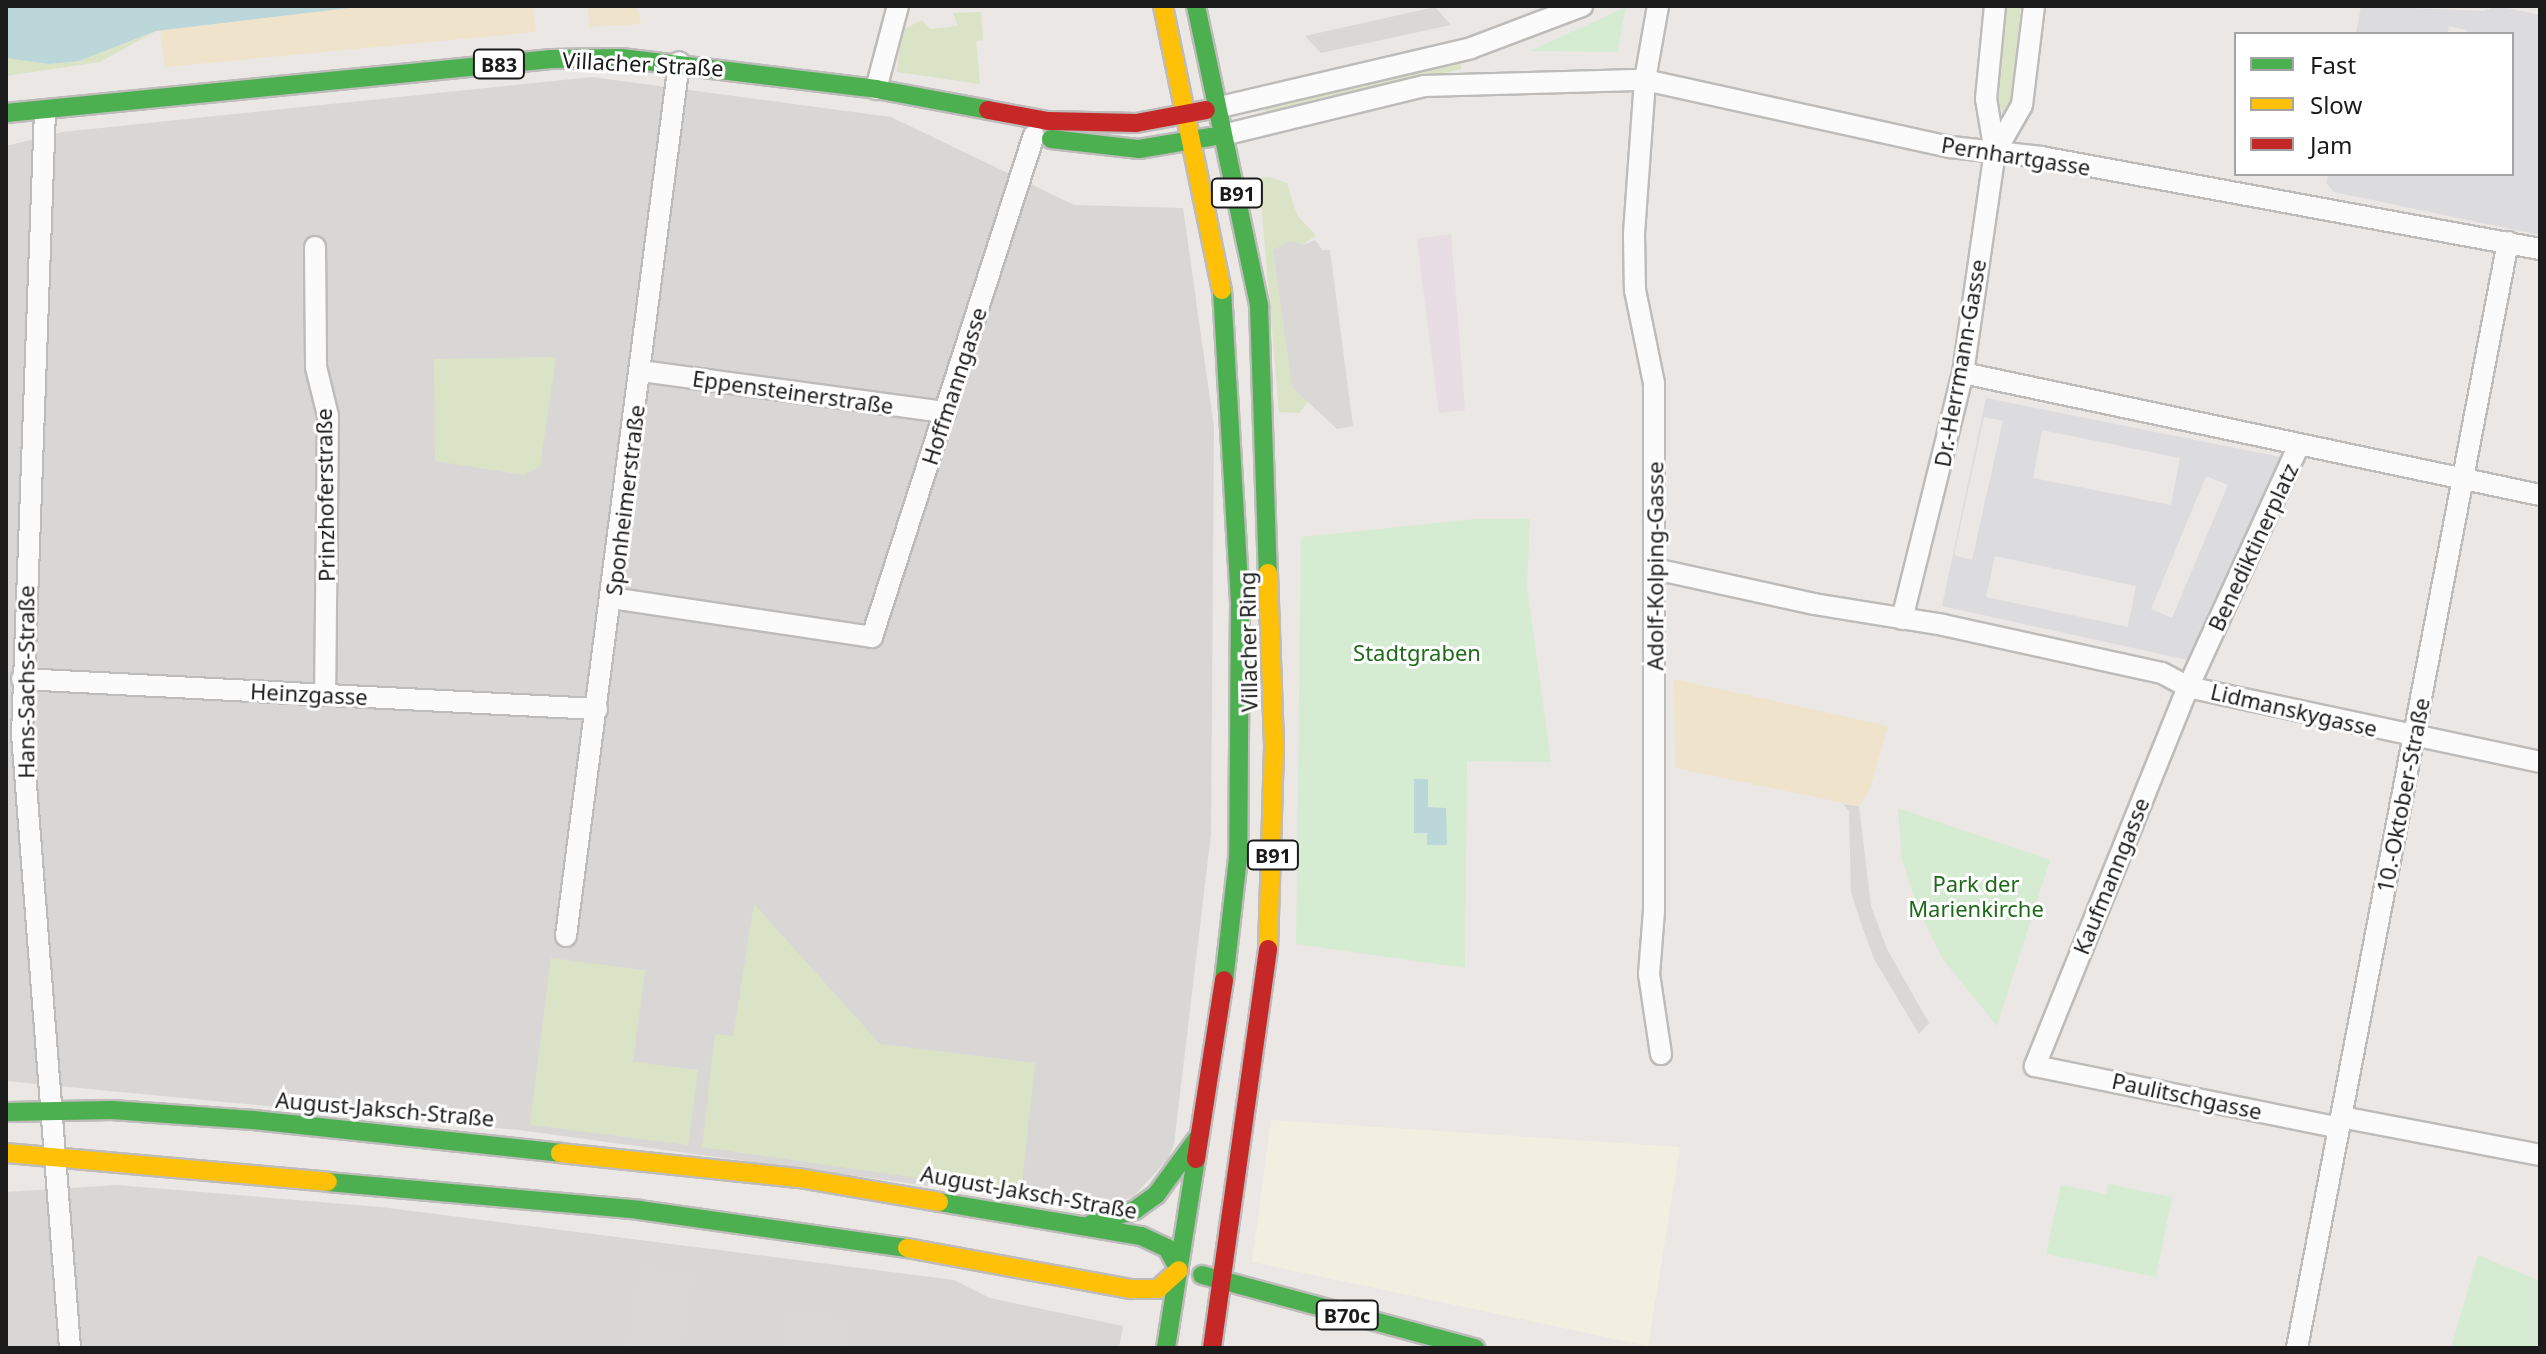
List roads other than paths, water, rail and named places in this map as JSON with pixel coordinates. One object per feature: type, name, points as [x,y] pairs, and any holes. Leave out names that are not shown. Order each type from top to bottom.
[{"type":"main road","name":"Villacher Ring","points":[[1163,6],[1225,306],[1240,601],[1238,858],[1179,1270]]},
{"type":"main road","name":"Villacher Ring","points":[[1196,6],[1259,306],[1274,748],[1268,967],[1222,1280]]},
{"type":"main road","name":"Villacher Straße","points":[[6,113],[551,59],[679,62],[876,89],[990,113],[1093,125],[1136,123],[1216,108]]},
{"type":"main road","name":"Villacher Straße","points":[[990,113],[1034,135],[1112,148],[1192,142],[1223,135]]},
{"type":"main road","name":"August-Jaksch-Straße","points":[[6,1112],[53,1110],[268,1122],[672,1162],[1141,1236],[1167,1248],[1179,1270]]},
{"type":"main road","points":[[1084,1226],[1135,1210],[1156,1195],[1199,1136]]},
{"type":"main road","points":[[6,1153],[639,1210],[878,1242],[1131,1289],[1158,1289],[1179,1270]]},
{"type":"main road","name":"B70c","points":[[1179,1270],[1475,1348]]},
{"type":"main road","name":"B91","points":[[1166,1348],[1179,1270]]},
{"type":"main road","name":"B91","points":[[1212,1348],[1222,1280]]},
{"type":"street","points":[[876,89],[898,6]]},
{"type":"street","points":[[1216,108],[1471,48],[1582,6]]},
{"type":"street","name":"Adolf-Kolping-Gasse","points":[[1658,6],[1645,80],[1634,276],[1654,383],[1654,911],[1649,974],[1661,1054]]},
{"type":"street","name":"Dr.-Herrmann-Gasse","points":[[1902,619],[1963,373],[1995,152],[1986,99],[1995,6]]},
{"type":"street","name":"Dr.-Herrmann-Gasse","points":[[1995,152],[2022,105],[2034,6]]},
{"type":"street","name":"Sponheimerstraße","points":[[566,936],[679,62]]},
{"type":"street","name":"Pernhartgasse","points":[[1223,135],[1424,86],[1466,82],[1645,80],[1877,133],[2540,249]]},
{"type":"street","name":"Hans-Sachs-Straße","points":[[45,111],[22,679],[70,1348]]},
{"type":"street","name":"Hoffmanngasse","points":[[612,598],[872,637],[1034,135]]},
{"type":"street","name":"10.-Oktober-Straße","points":[[2297,1348],[2508,242]]},
{"type":"street","name":"Prinzhoferstraße","points":[[315,247],[316,367],[328,416],[325,695]]},
{"type":"street","name":"Eppensteinerstraße","points":[[641,371],[945,412]]},
{"type":"street","name":"Benediktinerplatz","points":[[1963,373],[2299,445],[2188,687]]},
{"type":"street","points":[[2299,445],[2540,495]]},
{"type":"street","points":[[1655,569],[1943,625],[2162,673],[2188,687]]},
{"type":"street","name":"Heinzgasse","points":[[22,679],[597,709]]},
{"type":"street","name":"Lidmanskygasse","points":[[2188,687],[2540,762]]},
{"type":"street","name":"Kaufmanngasse","points":[[2035,1066],[2188,687]]},
{"type":"street","name":"Paulitschgasse","points":[[2035,1066],[2340,1123],[2540,1155]]},
{"type":"water","points":[[6,6],[366,6],[156,31],[79,61],[49,64],[6,58]]},
{"type":"water","points":[[1414,779],[1428,779],[1428,807],[1446,808],[1447,845],[1427,845],[1427,833],[1414,833]]},
{"type":"park label","name":"Stadtgraben","points":[[1417,653]]},
{"type":"park label","name":"Park der Marienkirche","points":[[1976,896]]}]
